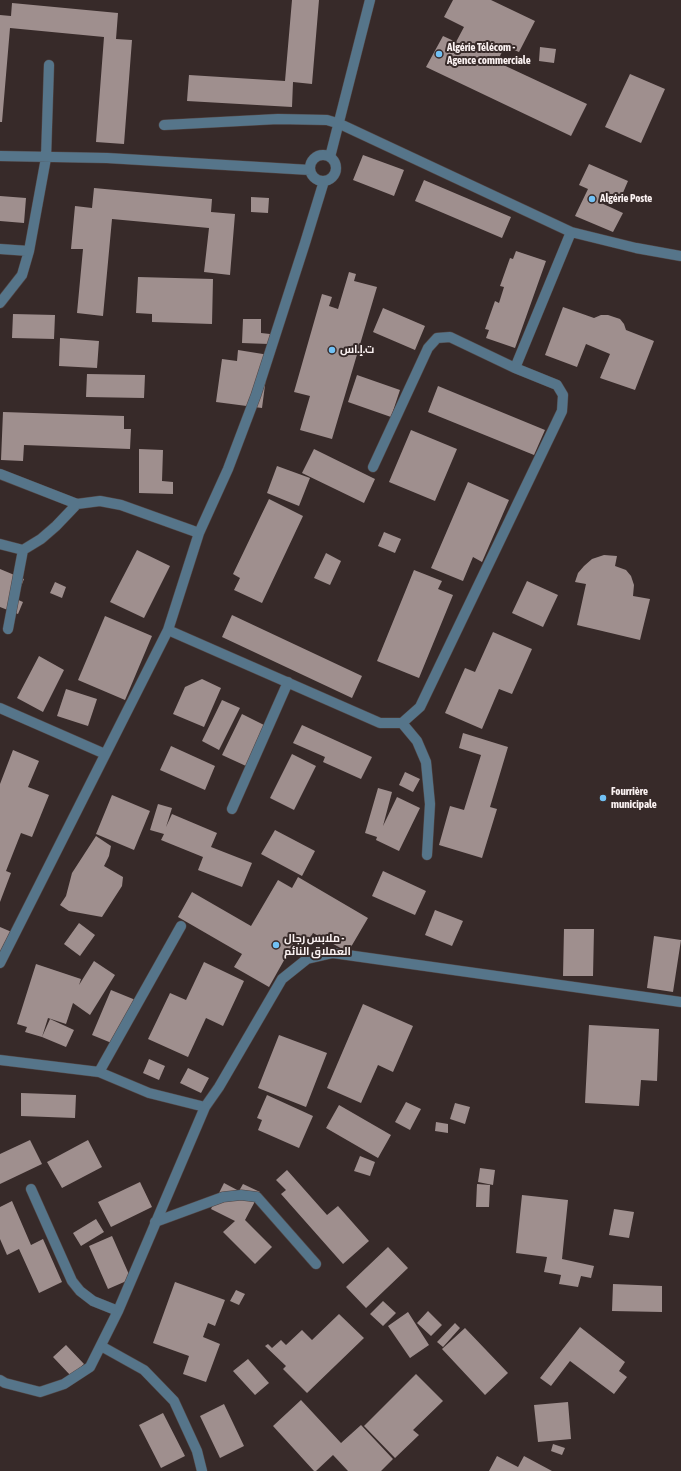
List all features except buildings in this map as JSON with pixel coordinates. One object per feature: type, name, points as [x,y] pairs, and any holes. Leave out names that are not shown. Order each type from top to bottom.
[{"type":"street","points":[[330,157],[340,124],[370,0]]},
{"type":"street","points":[[0,303],[22,275],[29,251],[46,158],[49,65]]},
{"type":"street","points":[[164,125],[278,119],[327,120],[340,124],[571,232],[636,248],[681,256]]},
{"type":"street","points":[[322,154],[330,157],[335,163],[336,171],[331,178],[324,180],[317,179],[310,170],[310,165],[314,158],[322,154]]},
{"type":"street","points":[[0,156],[107,158],[310,170]]},
{"type":"street","points":[[0,963],[168,630],[199,533],[228,469],[256,395],[324,180]]},
{"type":"street","points":[[515,368],[571,232]]},
{"type":"street","points":[[0,249],[29,251]]},
{"type":"street","points":[[168,630],[380,723],[402,723],[420,707],[562,411],[563,395],[557,385],[515,368],[450,337],[437,338],[428,348],[373,467]]},
{"type":"street","points":[[0,474],[77,504],[100,500],[121,505],[199,533]]},
{"type":"street","points":[[0,544],[23,550],[41,539],[77,504]]},
{"type":"street","points":[[8,629],[23,550]]},
{"type":"street","points":[[232,809],[288,682]]},
{"type":"street","points":[[0,708],[105,754]]},
{"type":"street","points":[[402,723],[417,741],[426,762],[430,804],[427,855]]},
{"type":"street","points":[[99,1072],[181,926]]},
{"type":"street","points":[[0,1380],[5,1383],[40,1392],[64,1384],[90,1367],[118,1311],[205,1107],[219,1087],[282,979],[307,959],[333,953],[681,1002]]},
{"type":"street","points":[[0,1060],[99,1072],[149,1093],[205,1107]]},
{"type":"street","points":[[31,1189],[72,1281],[80,1291],[94,1301],[118,1311]]},
{"type":"street","points":[[155,1222],[223,1197],[241,1195],[257,1197],[316,1264]]},
{"type":"street","points":[[101,1346],[144,1370],[174,1401],[197,1450],[202,1471]]},
{"type":"place","name":"Algérie Télécom - Agence commerciale","points":[[439,54]]},
{"type":"place","name":"Algérie Poste","points":[[592,199]]},
{"type":"place","name":"ت.إ.اس","points":[[332,350]]},
{"type":"place","name":"Fourrière municipale","points":[[603,798]]},
{"type":"place","name":"ملابس رجال - العملاق النائم","points":[[276,945]]}]
